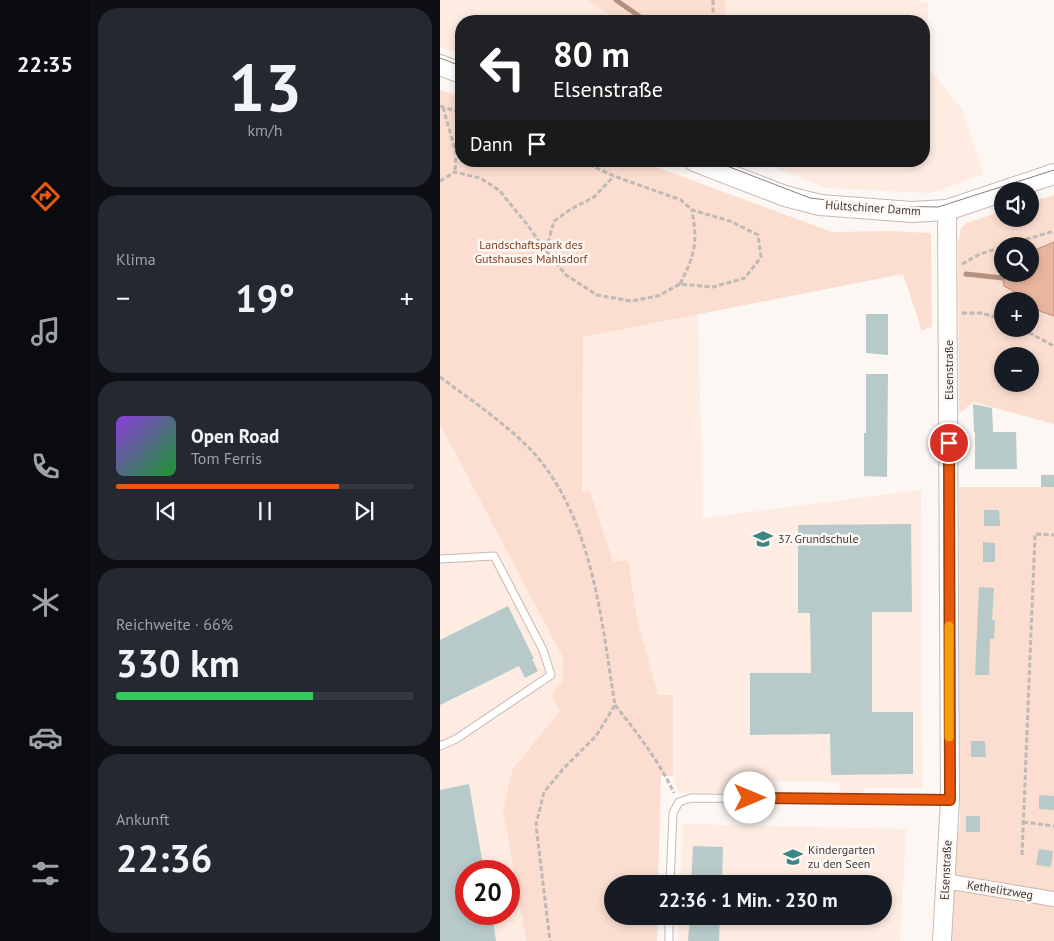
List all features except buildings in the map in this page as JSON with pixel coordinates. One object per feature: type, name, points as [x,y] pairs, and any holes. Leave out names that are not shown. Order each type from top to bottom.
[{"type":"main road","points":[[440,65],[455,71]]},
{"type":"main road","name":"Hultschiner Damm","points":[[710,167],[785,196],[820,205],[912,212],[947,210],[1054,174]]},
{"type":"street","name":"Elsenstraße","points":[[942,941],[950,800],[947,210]]},
{"type":"street","name":"Kethelitzweg","points":[[946,881],[1054,899]]},
{"type":"lane","points":[[440,560],[494,556],[543,650],[550,674],[456,740],[440,746]]},
{"type":"lane","points":[[670,875],[673,813],[679,802],[692,798],[950,800]]},
{"type":"lane","points":[[669,941],[670,925]]},
{"type":"path","points":[[714,0],[714,15]]},
{"type":"path","points":[[442,107],[455,111]]},
{"type":"path","points":[[442,107],[455,150]]},
{"type":"path","points":[[455,167],[455,172]]},
{"type":"path","points":[[440,181],[455,172],[480,178],[499,190],[566,275],[597,295],[631,301],[658,296],[680,284],[713,287],[745,278],[761,257],[758,235],[730,221],[692,210],[681,200],[594,167]]},
{"type":"path","points":[[546,251],[554,221],[571,209],[594,197],[614,176]]},
{"type":"path","points":[[680,284],[692,259],[696,233],[692,210]]},
{"type":"path","points":[[1034,237],[1054,231]]},
{"type":"path","points":[[956,266],[961,265],[970,258],[994,249]]},
{"type":"path","points":[[957,313],[981,313],[994,317]]},
{"type":"path","points":[[1037,337],[1054,346]]},
{"type":"path","points":[[440,377],[495,418],[532,451],[563,493],[577,524],[591,572],[615,705],[666,776],[679,802]]},
{"type":"path","points":[[1022,855],[1035,534],[1054,535]]},
{"type":"path","points":[[550,941],[536,825],[544,792],[563,769],[596,736],[615,705]]},
{"type":"path","points":[[1023,822],[1054,826]]},
{"type":"shaded area","points":[[440,0],[588,0],[609,15],[455,15],[455,52],[440,47]]},
{"type":"shaded area","points":[[726,0],[914,0],[928,3],[928,15],[725,15]]},
{"type":"shaded area","points":[[930,69],[963,111],[984,174],[930,193],[826,188],[773,167],[930,167]]},
{"type":"shaded area","points":[[1054,242],[1054,316],[1039,310],[1039,292],[1015,292],[1004,286],[1004,282],[1039,282],[1039,248]]},
{"type":"shaded area","name":"37. Grundschule","points":[[698,314],[703,518],[921,490],[922,788],[865,788],[860,793],[840,793],[840,782],[731,781],[730,793],[678,793],[673,776],[673,696],[658,695],[636,614],[629,563],[613,563],[590,491],[582,493],[583,337]]},
{"type":"shaded area","points":[[440,424],[563,658],[563,679],[552,695],[559,712],[512,770],[503,810],[512,860],[455,860],[455,925],[520,925],[520,907],[526,941],[440,941]]},
{"type":"shaded area","name":"Kindergarten zu den Seen","points":[[683,824],[906,829],[900,941],[678,941],[679,925],[892,925],[892,875],[680,875]]},
{"type":"green space","points":[[588,0],[726,0],[725,15],[609,15]]},
{"type":"green space","name":"Landschaftspark des Gutshauses Mahlsdorf","points":[[440,90],[455,94],[455,167],[656,167],[832,232],[890,231],[931,233],[932,327],[922,331],[903,274],[583,337],[582,492],[590,491],[613,562],[625,560],[629,563],[636,614],[658,695],[673,695],[673,776],[661,776],[658,875],[604,875],[604,925],[658,925],[657,941],[526,941],[520,907],[520,860],[512,860],[503,810],[512,770],[559,712],[552,695],[563,679],[563,658],[440,424]]},
{"type":"green space","points":[[1054,195],[1054,242],[1039,248],[1039,237],[994,237],[994,282],[1004,282],[1004,285],[1015,292],[994,292],[994,337],[1039,337],[1039,310],[1054,316],[1054,424],[973,402],[959,414],[958,244],[961,228],[967,223],[994,214],[994,227],[1039,227],[1039,199]]},
{"type":"green space","points":[[959,487],[1054,487],[1054,941],[951,941],[953,875],[960,821]]},
{"type":"waterway","points":[[616,0],[637,15]]},
{"type":"waterway","points":[[966,274],[994,277]]},
{"type":"tram line","points":[[440,58],[455,64]]},
{"type":"tram line","points":[[730,167],[810,198],[882,206],[938,207],[1054,170]]},
{"type":"slow traffic","points":[[949,626],[949,737]]},
{"type":"place","name":"37. Grundschule","points":[[763,539]]},
{"type":"place","name":"Kindergarten zu den Seen","points":[[793,857]]},
{"type":"route","points":[[750,798],[950,800],[949,443]]}]
